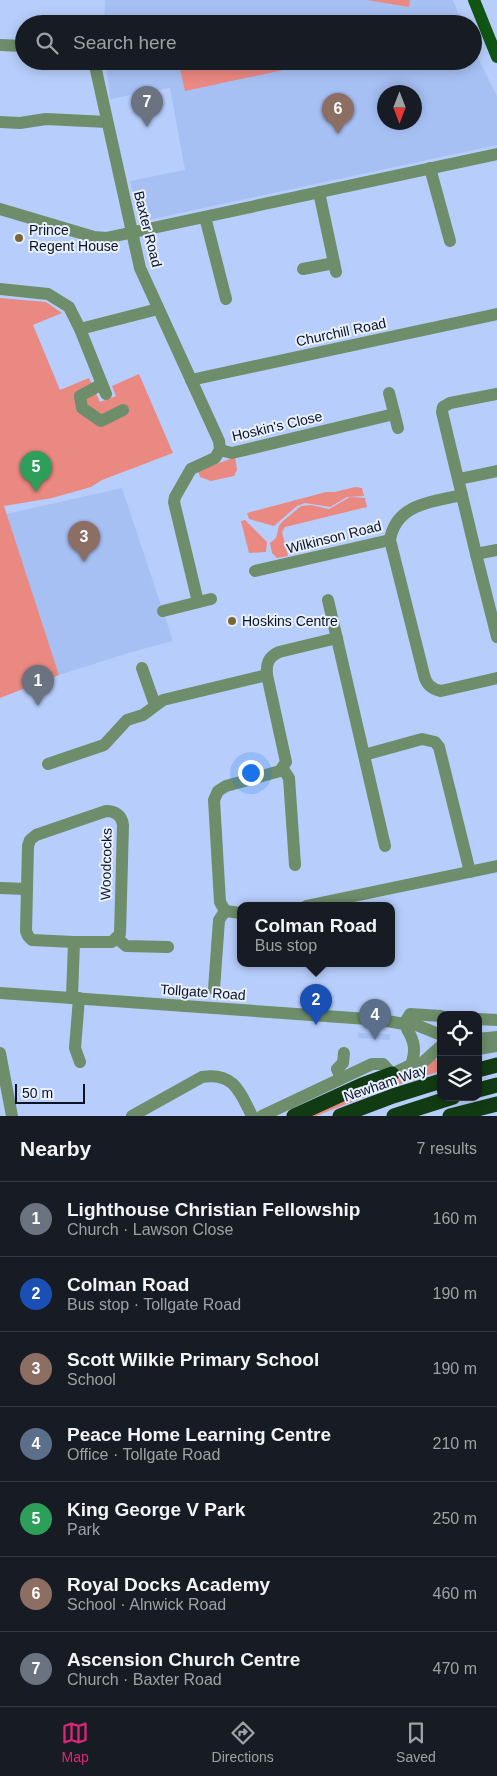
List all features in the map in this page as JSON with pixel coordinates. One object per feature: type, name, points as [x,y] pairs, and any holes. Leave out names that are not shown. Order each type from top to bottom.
[{"type":"highway","points":[[482,1069],[497,1065]]},
{"type":"highway","points":[[294,1116],[362,1085],[392,1074]]},
{"type":"highway","name":"Newham Way","points":[[340,1116],[437,1082]]},
{"type":"highway","points":[[482,1089],[497,1085]]},
{"type":"highway","points":[[394,1116],[441,1101]]},
{"type":"highway","points":[[450,1116],[497,1104]]},
{"type":"main road","points":[[474,0],[480,15]]},
{"type":"main road","points":[[482,20],[497,57]]},
{"type":"street","points":[[0,44],[15,45]]},
{"type":"street","name":"Baxter Road","points":[[96,70],[140,268],[219,441],[220,450]]},
{"type":"street","points":[[0,122],[20,123],[46,118],[107,122]]},
{"type":"street","points":[[0,208],[94,237],[106,238],[497,154]]},
{"type":"street","points":[[430,168],[450,241]]},
{"type":"street","points":[[303,269],[335,268],[318,192]]},
{"type":"street","points":[[205,217],[226,299]]},
{"type":"street","points":[[0,289],[48,294],[69,307],[104,389],[80,396],[82,408],[101,422],[123,410]]},
{"type":"street","points":[[80,330],[158,309]]},
{"type":"street","name":"Churchill Road","points":[[191,380],[497,314]]},
{"type":"street","points":[[389,393],[398,428]]},
{"type":"street","points":[[496,631],[442,412],[444,407],[450,403],[497,394]]},
{"type":"street","name":"Hoskin's Close","points":[[164,611],[205,601],[174,502],[191,469],[215,458],[220,450],[232,453],[394,414]]},
{"type":"street","points":[[459,479],[497,471]]},
{"type":"street","name":"Wilkinson Road","points":[[254,571],[390,540],[393,529],[407,511],[413,507],[462,495]]},
{"type":"street","points":[[390,540],[424,675],[429,685],[435,690],[441,691],[497,678]]},
{"type":"street","points":[[476,554],[497,550]]},
{"type":"street","points":[[328,600],[385,846]]},
{"type":"street","points":[[225,911],[220,902],[214,800],[218,791],[226,786],[280,772],[286,762],[266,675],[266,664],[275,654],[337,638]]},
{"type":"street","points":[[142,668],[155,706]]},
{"type":"street","points":[[48,764],[104,746],[127,720],[143,715],[155,706],[175,697],[266,675]]},
{"type":"street","points":[[364,755],[422,739],[434,742],[440,747],[470,872]]},
{"type":"street","points":[[283,769],[289,778],[295,865]]},
{"type":"street","name":"Woodcocks","points":[[106,811],[116,813],[122,820],[120,934],[112,942],[32,940],[26,931],[26,889],[28,846],[30,840],[36,835],[106,811]]},
{"type":"street","points":[[325,902],[497,866]]},
{"type":"street","points":[[0,888],[26,889]]},
{"type":"street","points":[[225,911],[237,912]]},
{"type":"street","points":[[214,989],[219,920],[225,911]]},
{"type":"street","points":[[117,938],[126,946],[168,947]]},
{"type":"street","points":[[74,942],[75,1048],[80,1062]]},
{"type":"street","name":"Tollgate Road","points":[[0,993],[392,1021],[437,1043]]},
{"type":"street","points":[[411,1065],[415,1047],[406,1027],[410,1014],[437,1016]]},
{"type":"street","points":[[482,1019],[497,1020]]},
{"type":"street","name":"Tollgate Road","points":[[406,1027],[408,1022],[437,1033]]},
{"type":"street","points":[[482,1039],[497,1037]]},
{"type":"street","points":[[482,1048],[497,1046]]},
{"type":"street","points":[[262,1116],[372,1064],[386,1066],[392,1074],[411,1065],[421,1064],[437,1049]]},
{"type":"street","points":[[0,1053],[12,1116]]},
{"type":"street","points":[[341,1078],[337,1069],[343,1063],[344,1053]]},
{"type":"street","points":[[132,1116],[202,1077],[212,1076],[222,1077],[233,1083],[252,1116]]},
{"type":"shaded area","points":[[105,0],[453,0],[459,15],[104,15]]},
{"type":"shaded area","points":[[367,0],[410,0],[409,7]]},
{"type":"shaded area","points":[[482,66],[497,96],[497,145],[139,222],[130,181],[185,170],[170,88],[110,99],[107,70],[482,70]]},
{"type":"shaded area","points":[[180,70],[283,70],[185,91]]},
{"type":"shaded area","points":[[0,298],[46,302],[62,313],[33,325],[60,390],[89,378],[100,402],[116,396],[112,386],[139,374],[173,453],[102,480],[91,487],[52,498],[4,506],[59,675],[0,698]]},
{"type":"shaded area","points":[[235,457],[237,470],[234,476],[211,481],[200,477],[198,471]]},
{"type":"shaded area","points":[[355,487],[362,488],[364,496],[347,497],[330,507],[305,503],[297,506],[274,526],[249,519],[247,513],[326,492],[335,492]]},
{"type":"shaded area","points":[[122,488],[173,641],[59,675],[6,514]]},
{"type":"shaded area","points":[[350,497],[365,498],[367,507],[285,527],[282,532],[288,556],[277,558],[272,553],[270,543],[276,538],[279,526],[301,506],[311,505],[329,509]]},
{"type":"shaded area","points":[[245,520],[267,542],[266,552],[249,553],[241,521]]},
{"type":"shaded area","points":[[358,1033],[390,1034],[390,1040],[358,1038]]},
{"type":"shaded area","points":[[434,1058],[437,1060],[437,1072],[390,1087],[316,1116],[301,1116]]},
{"type":"place","name":"Ascension Church Centre","points":[[147,127]]},
{"type":"place","name":"Royal Docks Academy","points":[[338,134]]},
{"type":"place","name":"Prince Regent House","points":[[19,238]]},
{"type":"place","name":"King George V Park","points":[[36,492]]},
{"type":"place","name":"Scott Wilkie Primary School","points":[[84,562]]},
{"type":"place","name":"Hoskins Centre","points":[[232,621]]},
{"type":"place","name":"Lighthouse Christian Fellowship","points":[[38,706]]},
{"type":"place","name":"Colman Road","points":[[316,1025]]},
{"type":"place","name":"Peace Home Learning Centre","points":[[375,1040]]}]
